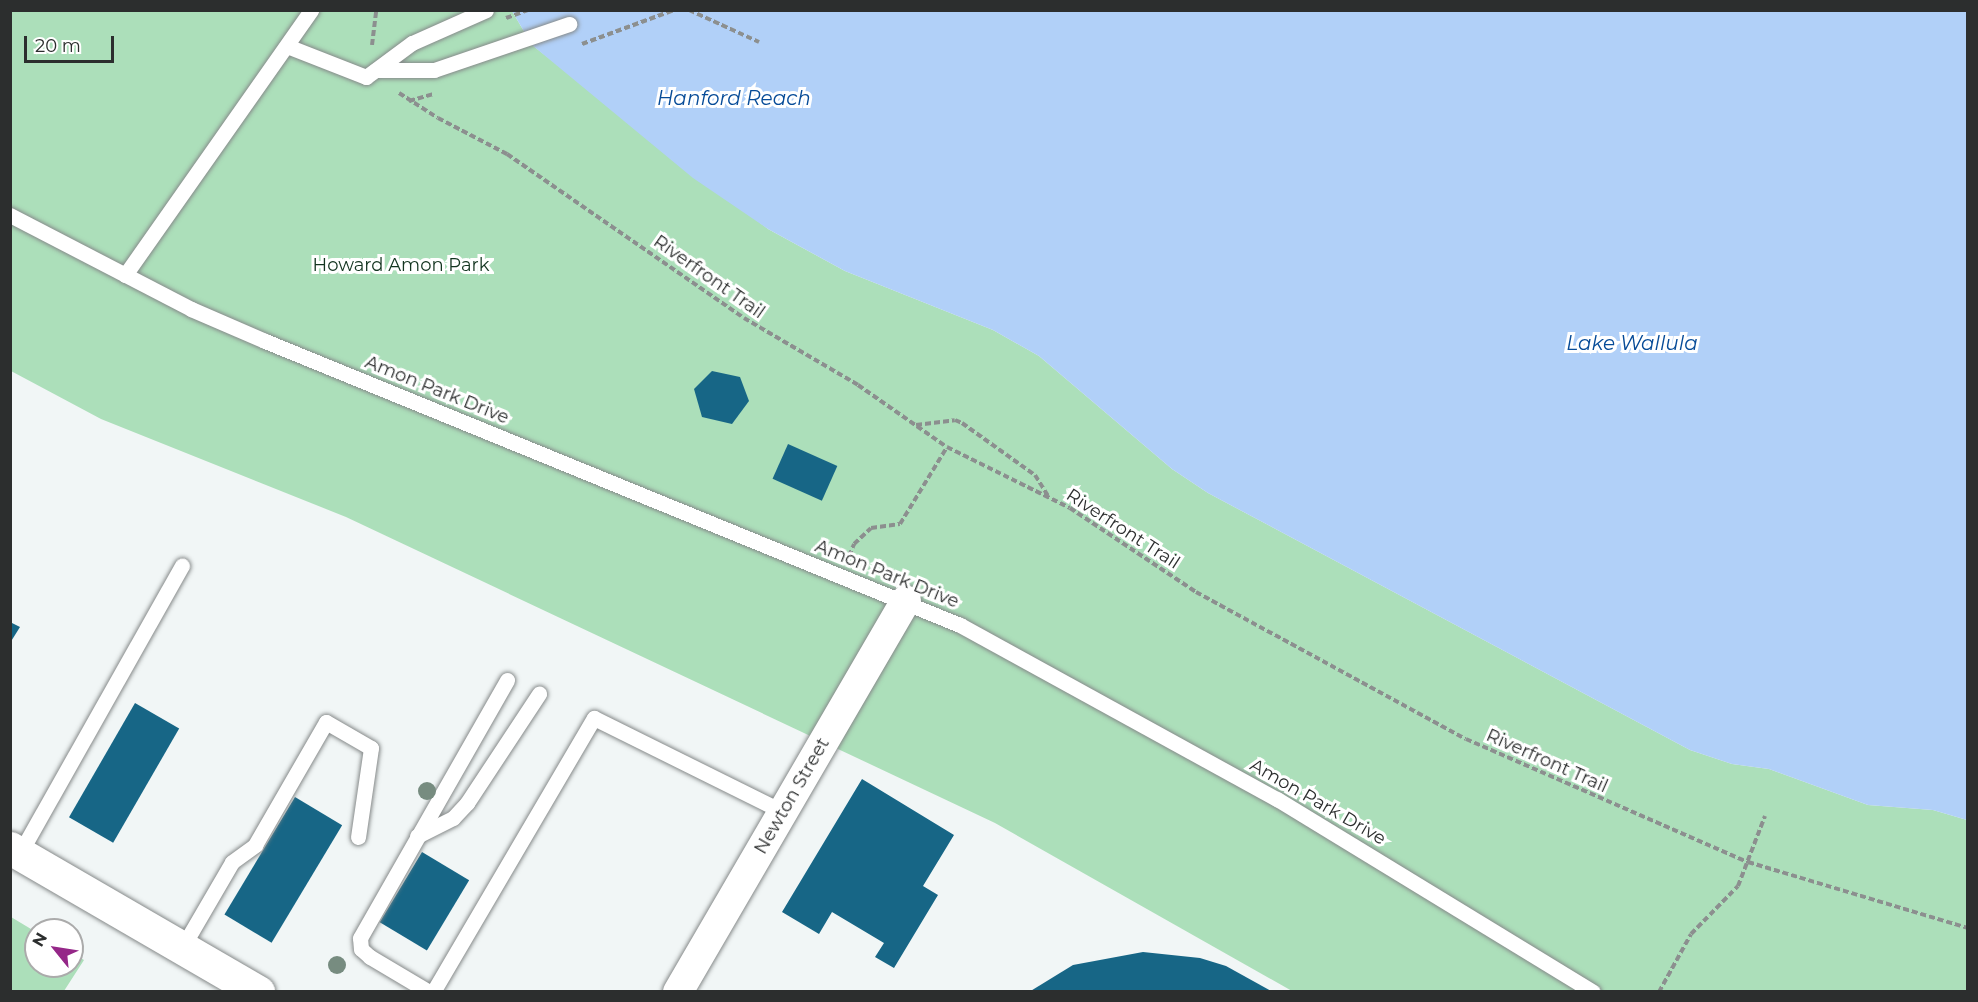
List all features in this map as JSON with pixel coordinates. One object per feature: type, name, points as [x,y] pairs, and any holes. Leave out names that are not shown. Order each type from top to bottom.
[{"type":"main road","points":[[15,850],[258,992]]},
{"type":"street","name":"Newton Street","points":[[678,992],[906,601]]},
{"type":"lane","points":[[125,275],[311,10]]},
{"type":"lane","points":[[287,46],[366,77],[411,42],[486,10]]},
{"type":"lane","points":[[376,70],[434,70],[569,24]]},
{"type":"lane","name":"Amon Park Drive","points":[[10,215],[125,275],[265,341],[906,601],[960,626],[1277,799],[1593,992]]},
{"type":"lane","points":[[15,850],[182,565]]},
{"type":"lane","points":[[507,680],[360,938],[361,949],[370,957],[431,992],[594,718],[783,812]]},
{"type":"lane","points":[[417,836],[453,818],[467,803],[538,694]]},
{"type":"lane","points":[[182,948],[232,862],[255,845],[327,722],[370,748],[358,837]]},
{"type":"path","points":[[376,10],[372,29],[376,70]]},
{"type":"path","points":[[690,10],[759,42]]},
{"type":"path","name":"Riverfront Trail","points":[[376,70],[409,101],[507,154],[763,331],[858,385],[947,447],[1049,497],[1106,530],[1196,592],[1466,739],[1748,862],[1968,928]]},
{"type":"path","points":[[916,425],[955,420],[962,423],[1035,475],[1049,497]]},
{"type":"path","points":[[849,557],[854,544],[872,528],[900,524],[947,447]]},
{"type":"path","points":[[1659,992],[1691,934],[1731,896],[1748,862],[1765,816]]},
{"type":"green space","name":"Howard Amon Park","points":[[10,11],[512,11],[532,45],[768,229],[845,271],[993,330],[1039,356],[1172,469],[1208,493],[1690,750],[1732,764],[1769,769],[1868,805],[1933,810],[1967,820],[1967,991],[1292,991],[995,823],[346,517],[101,419],[11,371]]},
{"type":"green space","points":[[11,917],[24,925],[24,978],[72,978],[64,991],[11,991]]},
{"type":"water","name":"Lake Wallula","points":[[512,11],[1967,11],[1967,820],[1933,810],[1868,805],[1769,769],[1732,764],[1690,750],[1208,493],[1172,469],[1039,356],[993,330],[845,271],[768,229],[693,178],[532,45]]},
{"type":"building","points":[[712,371],[740,377],[749,401],[732,424],[702,417],[694,389]]},
{"type":"building","points":[[788,444],[837,466],[822,501],[773,479]]},
{"type":"building","points":[[10,622],[20,627],[10,643]]},
{"type":"building","points":[[135,703],[179,728],[113,843],[69,817]]},
{"type":"building","points":[[862,779],[954,835],[923,886],[938,895],[894,968],[875,957],[884,943],[832,912],[819,934],[782,912]]},
{"type":"building","points":[[295,797],[342,825],[272,943],[224,914]]},
{"type":"building","points":[[422,852],[469,880],[427,951],[380,922]]},
{"type":"building","points":[[1143,952],[1200,958],[1226,966],[1273,992],[1029,992],[1073,965]]},
{"type":"water label","name":"Hanford Reach","points":[[734,98]]}]
